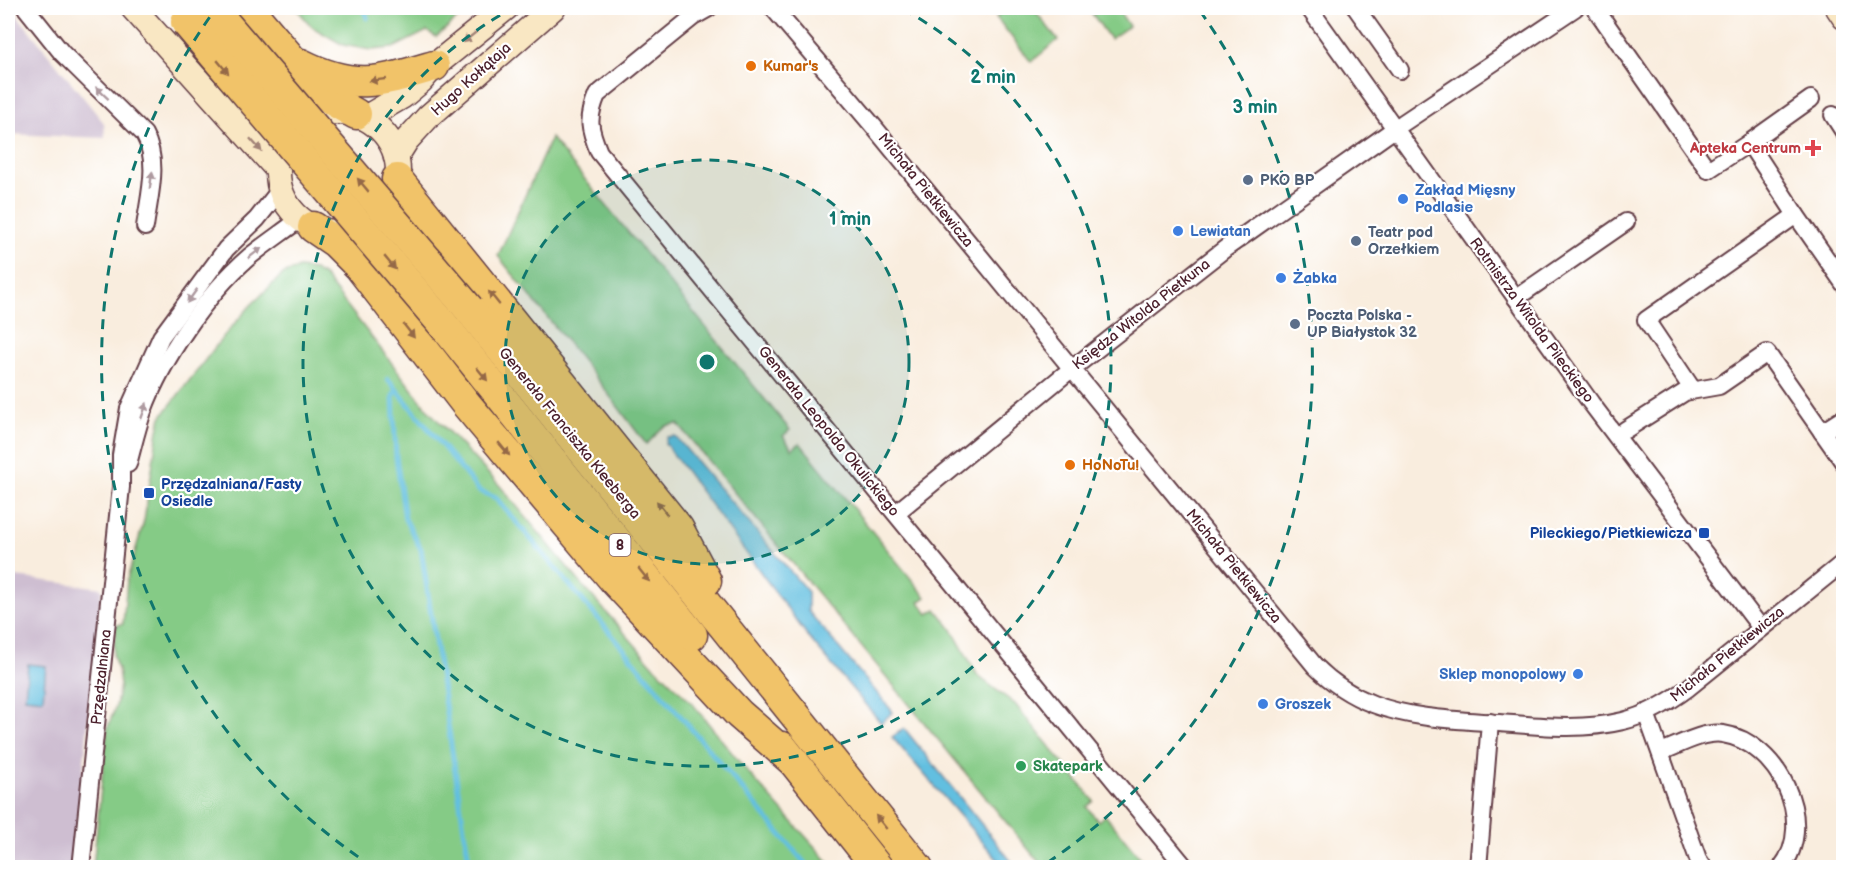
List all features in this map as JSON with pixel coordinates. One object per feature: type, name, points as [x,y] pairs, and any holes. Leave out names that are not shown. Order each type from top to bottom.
[{"type":"highway","name":"Generała Franciszka Kleeberga","points":[[212,8],[470,309],[918,867]]},
{"type":"highway","points":[[248,8],[325,96],[361,116]]},
{"type":"highway","name":"Generała Franciszka Kleeberga","points":[[179,15],[446,328],[878,867]]},
{"type":"highway","points":[[293,60],[323,74],[351,82],[394,78],[435,66]]},
{"type":"highway","points":[[397,168],[678,528],[744,649]]},
{"type":"highway","points":[[307,223],[335,242],[359,266],[466,404],[614,579],[740,714],[794,762]]},
{"type":"street","points":[[26,8],[62,53],[144,134],[149,143],[154,162],[145,227]]},
{"type":"street","points":[[133,8],[279,180],[288,206],[307,223],[328,231],[344,232],[360,228],[374,220],[385,209],[393,195],[397,168],[393,147],[381,130],[361,116],[340,111],[325,112],[297,127],[287,139],[280,154],[279,180]]},
{"type":"street","name":"Hugo Kołłątaja","points":[[361,116],[403,96],[435,66],[506,8]]},
{"type":"street","name":"Hugo Kołłątaja","points":[[397,168],[406,141],[428,117],[553,8]]},
{"type":"street","name":"Generała Leopolda Okulickiego","points":[[709,8],[693,17],[597,95],[590,112],[591,132],[599,152],[1186,867]]},
{"type":"street","name":"Michała Pietkiewicza","points":[[773,8],[874,127],[1304,653],[1324,675],[1371,703],[1397,711],[1434,717],[1490,722],[1577,727],[1615,723],[1668,703],[1844,562]]},
{"type":"street","name":"Rotmistrza Witolda Pileckiego","points":[[1309,8],[1591,403],[1761,628]]},
{"type":"street","points":[[1356,8],[1400,70]]},
{"type":"street","name":"Księdza Witolda Pietkuna","points":[[896,513],[1072,368],[1226,248],[1557,12],[1575,8]]},
{"type":"street","points":[[1595,8],[1708,170],[1811,99]]},
{"type":"street","points":[[1838,8],[1844,17]]},
{"type":"street","points":[[1833,115],[1844,132]]},
{"type":"street","points":[[1749,143],[1844,284]]},
{"type":"street","name":"Przędzalniana","points":[[81,867],[121,487],[121,455],[129,408],[161,337],[226,249],[257,219],[279,180]]},
{"type":"street","points":[[1693,390],[1646,320],[1796,215]]},
{"type":"street","points":[[1516,298],[1626,222]]},
{"type":"street","name":"Przędzalniana","points":[[121,487],[143,412],[164,366],[180,341],[213,296],[248,258],[307,223]]},
{"type":"street","points":[[1625,430],[1685,392],[1719,386],[1767,353],[1844,463]]},
{"type":"street","points":[[1822,432],[1844,418]]},
{"type":"street","points":[[1646,713],[1698,859],[1704,867]]},
{"type":"street","points":[[1478,867],[1490,722]]},
{"type":"street","points":[[1661,752],[1704,736],[1722,734],[1754,745],[1769,760],[1786,786],[1793,804],[1796,824],[1792,845],[1780,867]]},
{"type":"shaded area","points":[[8,8],[11,8],[104,123],[105,138],[8,134]]},
{"type":"shaded area","points":[[8,576],[102,588],[73,867],[8,868]]},
{"type":"green space","points":[[296,8],[470,8],[436,37],[427,31],[393,48],[371,50],[343,45],[312,27]]},
{"type":"green space","points":[[1007,8],[1033,8],[1058,40],[1031,62],[996,17]]},
{"type":"green space","points":[[1088,8],[1117,8],[1129,26],[1110,39]]},
{"type":"green space","points":[[551,138],[790,430],[783,436],[792,449],[800,443],[926,597],[919,602],[928,614],[936,609],[951,628],[978,676],[1015,704],[1094,801],[1087,807],[1098,821],[1105,815],[1148,867],[1043,867],[678,424],[662,428],[646,444],[498,256]]},
{"type":"green space","points":[[299,268],[314,270],[324,276],[429,411],[500,486],[584,587],[651,663],[692,703],[745,769],[833,867],[93,867],[107,729],[116,706],[120,685],[118,669],[113,656],[116,625],[123,624],[127,580],[144,521],[161,417],[251,305],[283,274]]},
{"type":"water","points":[[675,436],[808,592],[808,611],[893,712],[881,723],[810,639],[665,443],[667,437]]},
{"type":"water","points":[[28,664],[46,666],[43,699],[25,697]]},
{"type":"water","points":[[904,728],[1016,867],[1004,867],[892,737]]},
{"type":"waterway","points":[[364,8],[367,18]]},
{"type":"waterway","points":[[388,379],[479,491],[496,498],[809,868]]},
{"type":"waterway","points":[[397,390],[393,396],[396,457],[405,519],[421,549],[470,868]]},
{"type":"place","name":"Kumar's","points":[[751,66]]},
{"type":"place","name":"Apteka Centrum","points":[[1813,148]]},
{"type":"place","name":"PKO BP","points":[[1248,180]]},
{"type":"place","name":"Zakład Mięsny Podlasie","points":[[1403,199]]},
{"type":"place","name":"Lewiatan","points":[[1178,231]]},
{"type":"place","name":"Teatr pod Orzełkiem","points":[[1356,241]]},
{"type":"place","name":"Żabka","points":[[1281,278]]},
{"type":"place","name":"Poczta Polska - UP Białystok 32","points":[[1295,324]]},
{"type":"place","name":"HoNoTu!","points":[[1070,465]]},
{"type":"place","name":"Przędzalniana/Fasty Osiedle","points":[[149,493]]},
{"type":"place","name":"Pileckiego/Pietkiewicza","points":[[1704,533]]},
{"type":"place","name":"Sklep monopolowy","points":[[1578,674]]},
{"type":"place","name":"Groszek","points":[[1263,704]]},
{"type":"place","name":"Skatepark","points":[[1021,766]]}]
